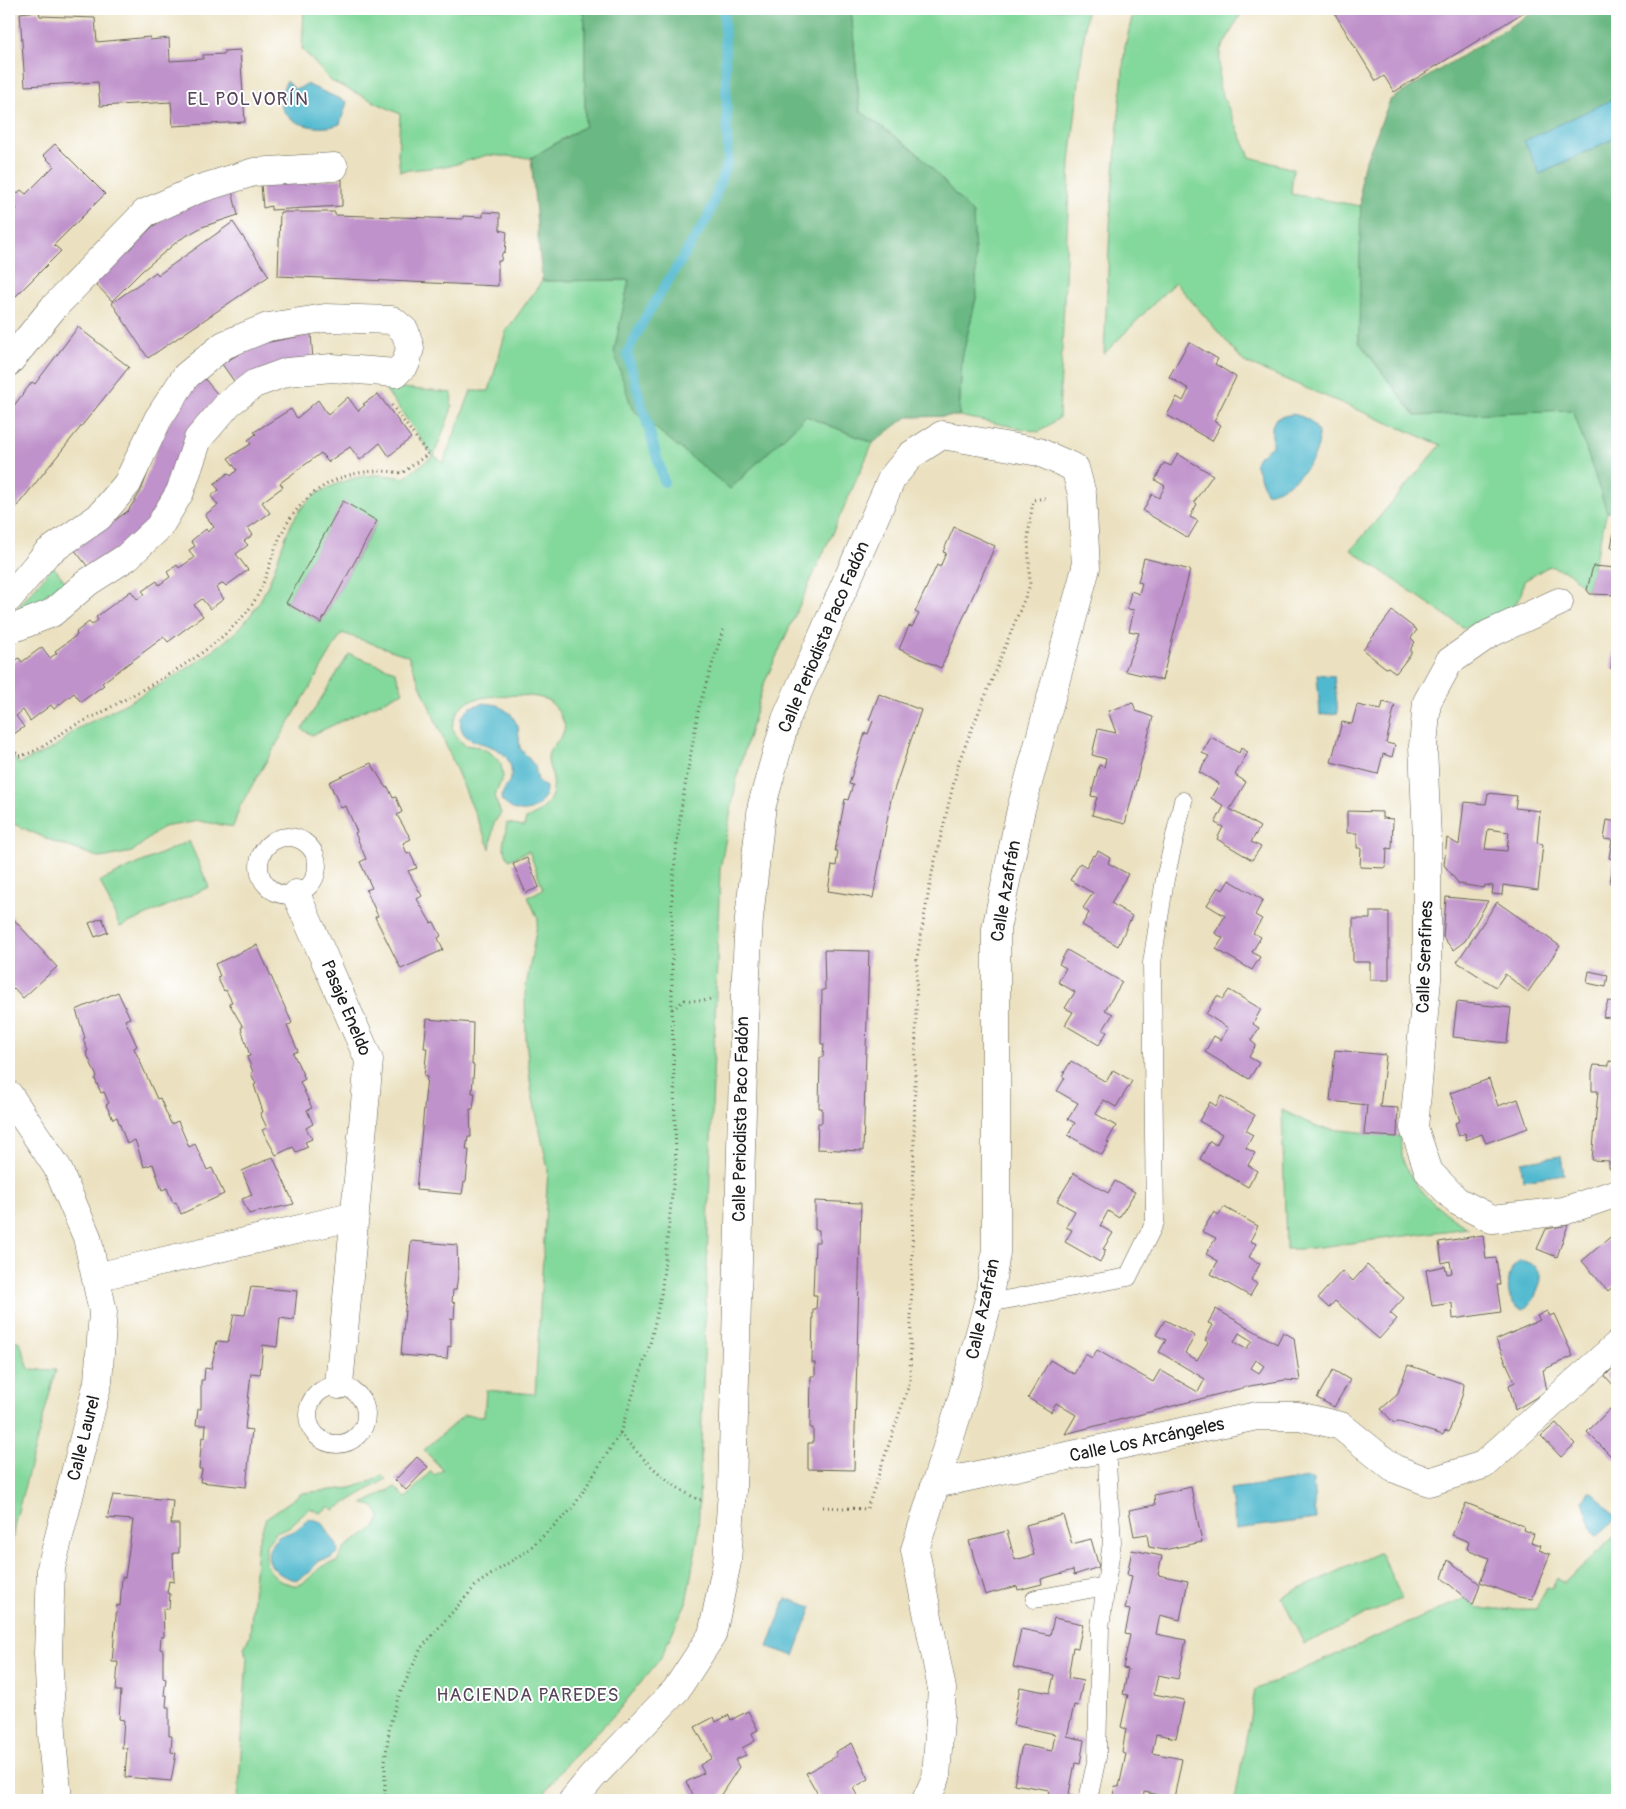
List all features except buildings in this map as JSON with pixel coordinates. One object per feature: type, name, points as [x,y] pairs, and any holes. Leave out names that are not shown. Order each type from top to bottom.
[{"type":"street","points":[[9,362],[53,308],[145,213],[196,190],[254,172],[334,167]]},
{"type":"street","points":[[9,598],[47,553],[99,517],[127,484],[158,419],[186,376],[224,346],[268,327],[325,318],[392,320],[405,331],[410,348],[406,363],[396,372],[332,368],[287,372],[254,384],[229,403],[198,439],[180,492],[159,527],[127,557],[88,582],[52,613],[9,630]]},
{"type":"street","name":"Calle Periodista Paco Fadón","points":[[573,1800],[592,1777],[676,1690],[712,1635],[727,1562],[732,1491],[744,994],[749,918],[762,805],[786,719],[892,478],[911,455],[942,435]]},
{"type":"street","name":"Calle Azafrán","points":[[935,1484],[961,1402],[988,1303],[996,1253],[996,929],[1021,808],[1086,568],[1082,494],[1076,468],[1039,452],[942,435]]},
{"type":"street","name":"Calle Serafines","points":[[1559,602],[1489,634],[1448,662],[1427,702],[1423,746],[1427,840],[1427,979],[1414,1128],[1429,1172],[1457,1201],[1492,1219],[1564,1211],[1617,1194]]},
{"type":"street","name":"Pasaje Eneldo","points":[[296,894],[369,1060],[340,1385]]},
{"type":"street","name":"Calle Laurel","points":[[9,1095],[57,1166],[87,1236],[103,1312],[98,1382],[51,1568],[48,1653],[53,1750],[58,1800]]},
{"type":"street","points":[[96,1277],[355,1216]]},
{"type":"street","name":"Calle Los Arcángeles","points":[[935,1484],[1257,1416],[1299,1416],[1341,1426],[1393,1468],[1429,1482],[1483,1465],[1617,1345]]},
{"type":"street","points":[[926,1800],[936,1778],[942,1689],[915,1550],[935,1484]]},
{"type":"lane","points":[[988,1303],[1128,1277],[1155,1222],[1152,964],[1165,879],[1183,801]]},
{"type":"lane","points":[[1088,1800],[1097,1756],[1100,1635],[1112,1542],[1106,1448]]},
{"type":"lane","points":[[1036,1599],[1106,1586]]},
{"type":"path","points":[[9,745],[19,756],[34,752],[68,729],[167,674],[215,643],[232,629],[247,612],[262,588],[292,513],[305,498],[326,485],[351,475],[378,471],[402,473],[428,454],[392,406]]},
{"type":"path","points":[[823,1507],[867,1509],[910,1382],[917,957],[932,873],[959,761],[1030,585],[1028,537],[1033,500],[1046,498]]},
{"type":"path","points":[[385,1800],[385,1761],[390,1724],[398,1698],[421,1648],[477,1584],[528,1550],[572,1509],[620,1433],[640,1377],[661,1296],[676,1158],[672,1009],[672,888],[681,809],[699,707],[724,627]]},
{"type":"path","points":[[672,1009],[685,1000],[702,1001],[744,994]]},
{"type":"path","points":[[620,1433],[643,1460],[687,1494],[699,1500],[732,1491]]},
{"type":"green space","points":[[304,9],[582,9],[585,22],[585,126],[531,158],[487,155],[450,166],[400,171],[398,155],[400,114],[331,81],[302,49]]},
{"type":"green space","points":[[582,9],[851,9],[860,111],[920,155],[973,214],[977,294],[962,358],[959,416],[907,417],[873,443],[806,416],[730,489],[632,409],[614,352],[629,280],[542,281],[531,158],[585,126],[585,22]]},
{"type":"green space","points":[[851,9],[1087,9],[1070,163],[1059,418],[1039,432],[959,416],[962,358],[977,294],[920,155],[860,111]]},
{"type":"green space","points":[[1134,9],[1248,9],[1242,12],[1220,51],[1219,87],[1250,157],[1293,169],[1291,194],[1361,206],[1359,342],[1415,416],[1573,409],[1607,512],[1587,590],[1568,572],[1549,566],[1524,581],[1521,595],[1515,605],[1464,628],[1351,550],[1441,445],[1244,362],[1175,282],[1104,354],[1111,206],[1125,46]]},
{"type":"green space","points":[[1538,9],[1617,9],[1617,97],[1612,99],[1540,174],[1617,137],[1617,513],[1607,512],[1573,410],[1416,416],[1359,342],[1361,173],[1390,100]]},
{"type":"green space","points":[[629,280],[614,352],[730,489],[806,416],[873,443],[763,686],[738,773],[720,869],[698,1537],[686,1603],[660,1659],[617,1712],[566,1764],[539,1800],[238,1800],[247,1657],[244,1648],[250,1635],[257,1545],[266,1518],[302,1493],[351,1488],[372,1481],[382,1475],[386,1479],[334,1510],[330,1506],[320,1513],[310,1508],[289,1527],[276,1532],[266,1545],[266,1563],[270,1571],[280,1581],[297,1586],[309,1579],[324,1565],[337,1562],[345,1547],[376,1527],[380,1517],[379,1514],[372,1506],[363,1504],[395,1487],[406,1498],[431,1471],[435,1475],[443,1470],[424,1450],[464,1415],[484,1416],[486,1390],[535,1394],[548,1169],[531,1089],[526,1040],[525,993],[538,919],[528,897],[543,889],[529,851],[509,860],[503,846],[507,823],[524,826],[526,819],[543,809],[550,799],[553,786],[548,755],[563,733],[564,723],[556,708],[549,701],[532,696],[506,695],[481,698],[464,704],[458,711],[452,727],[458,739],[465,745],[479,747],[491,753],[501,764],[503,777],[494,797],[501,813],[494,823],[490,849],[408,656],[342,633],[240,806],[233,827],[199,821],[163,827],[132,852],[101,858],[54,842],[14,824],[9,824],[9,751],[19,764],[53,748],[77,729],[178,674],[232,635],[247,619],[263,595],[289,528],[297,515],[306,503],[320,492],[337,484],[363,476],[386,475],[404,478],[433,456],[383,386],[452,393],[451,411],[434,455],[443,463],[471,391],[489,391],[506,331],[542,281]],"holes":[[[343,502],[377,522],[321,623],[286,603]]]},
{"type":"green space","points":[[53,566],[67,584],[38,605],[16,610]]},
{"type":"green space","points":[[349,654],[395,671],[403,692],[312,735],[302,729]]},
{"type":"green space","points":[[189,841],[209,887],[120,927],[100,881]]},
{"type":"green space","points":[[1282,1110],[1319,1128],[1400,1136],[1404,1161],[1416,1184],[1440,1209],[1468,1228],[1304,1249],[1286,1249]]},
{"type":"green space","points":[[9,1339],[20,1342],[29,1369],[56,1370],[15,1522],[9,1563]]},
{"type":"green space","points":[[1617,1534],[1617,1800],[1235,1800],[1255,1690],[1466,1598],[1478,1609],[1536,1609],[1547,1587],[1552,1589],[1557,1578],[1564,1583]]},
{"type":"green space","points":[[1380,1552],[1402,1598],[1304,1644],[1282,1597]]},
{"type":"water","points":[[287,81],[295,89],[306,84],[347,102],[340,124],[329,127],[305,125],[286,114],[281,105],[281,94]]},
{"type":"water","points":[[1617,97],[1617,137],[1540,174],[1524,141]]},
{"type":"water","points":[[1292,414],[1308,420],[1317,430],[1318,442],[1315,455],[1295,480],[1281,488],[1266,493],[1255,463],[1257,458],[1272,446],[1272,426],[1276,418]]},
{"type":"water","points":[[1317,674],[1334,676],[1338,713],[1320,715]]},
{"type":"water","points":[[484,703],[498,705],[511,714],[518,726],[520,748],[535,766],[538,782],[546,787],[540,804],[530,810],[519,811],[513,809],[501,800],[511,777],[511,768],[507,758],[491,746],[472,740],[465,735],[461,728],[461,717],[471,707]]},
{"type":"water","points":[[1561,1156],[1564,1174],[1523,1180],[1521,1162]]},
{"type":"water","points":[[1521,1260],[1535,1265],[1541,1274],[1536,1294],[1524,1310],[1517,1307],[1512,1301],[1508,1286],[1512,1270]]},
{"type":"water","points":[[1309,1478],[1313,1481],[1316,1519],[1236,1529],[1230,1489]]},
{"type":"water","points":[[1589,1491],[1593,1492],[1617,1518],[1597,1536],[1594,1534],[1583,1501]]},
{"type":"water","points":[[309,1519],[319,1521],[324,1525],[338,1548],[338,1553],[331,1558],[319,1560],[310,1572],[298,1580],[283,1576],[272,1566],[269,1560],[268,1554],[271,1546],[278,1537],[294,1531]]},
{"type":"water","points":[[786,1598],[812,1607],[794,1656],[768,1647]]},
{"type":"waterway","points":[[664,482],[627,353],[645,318],[708,217],[728,160],[724,9]]},
{"type":"district","name":"EL POLVORÍN","points":[[248,99]]},
{"type":"district","name":"HACIENDA PAREDES","points":[[528,1695]]}]
